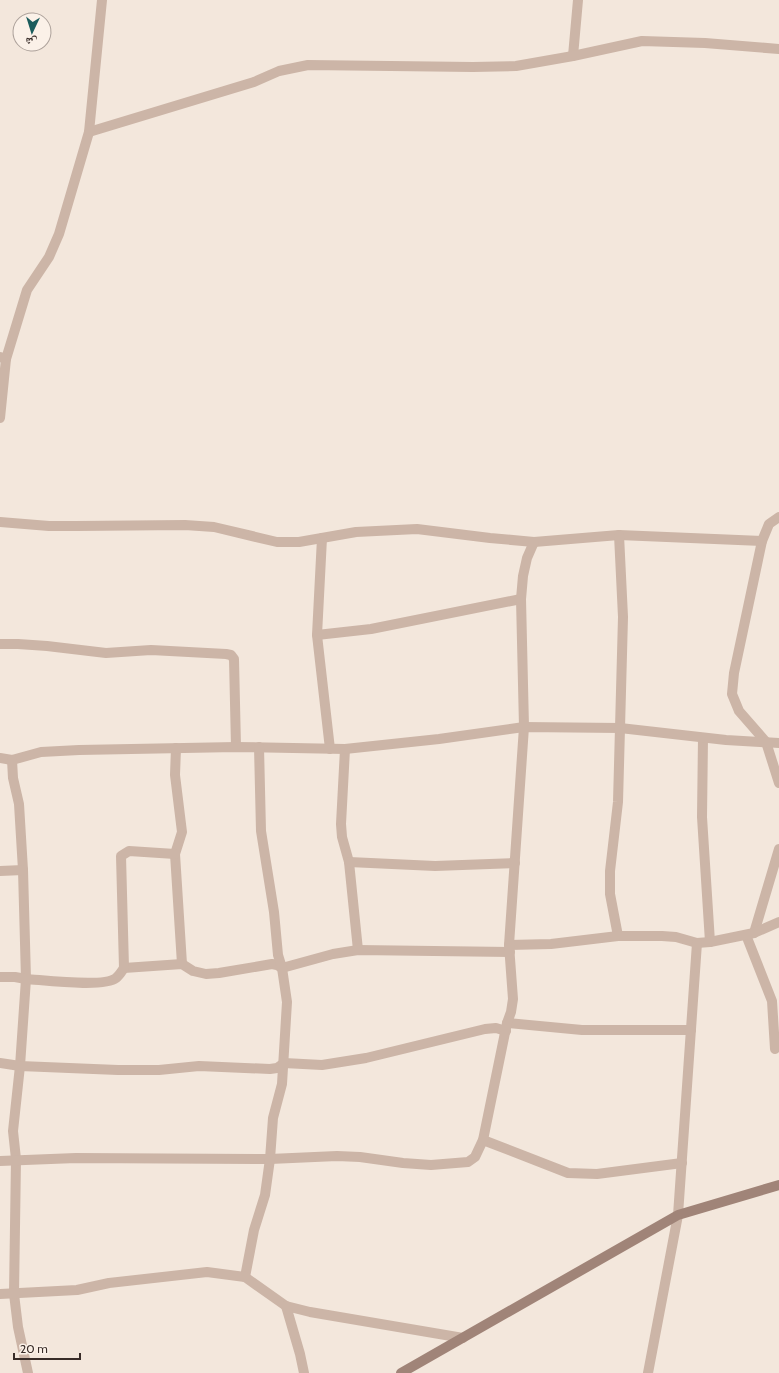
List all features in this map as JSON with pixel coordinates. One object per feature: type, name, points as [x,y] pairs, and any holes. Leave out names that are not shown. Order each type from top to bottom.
[{"type":"street","points":[[0,418],[3,358],[27,290],[49,257],[59,234],[89,132],[102,0]]},
{"type":"street","points":[[573,56],[578,0]]},
{"type":"street","points":[[89,132],[254,82],[279,71],[308,65],[473,67],[516,66],[573,56],[642,41],[705,43],[779,49]]},
{"type":"street","points":[[779,518],[769,524],[762,541],[734,673],[732,694],[739,711],[766,742],[779,783]]},
{"type":"street","points":[[0,522],[49,526],[185,524],[214,527],[277,542],[299,542],[356,532],[417,529],[534,542],[619,535],[762,541]]},
{"type":"street","points":[[618,936],[610,894],[610,879],[618,802],[623,616],[619,535]]},
{"type":"street","points":[[322,538],[317,635],[330,749]]},
{"type":"street","points":[[0,1161],[16,1159],[76,1158],[270,1159],[337,1156],[360,1157],[403,1163],[431,1164],[468,1162],[475,1157],[483,1140],[513,999],[510,948],[524,727],[521,599],[523,576],[527,558],[534,542]]},
{"type":"street","points":[[317,635],[371,629],[521,599]]},
{"type":"street","points":[[0,644],[48,646],[106,653],[151,650],[232,655],[234,659],[236,747]]},
{"type":"street","points":[[0,758],[12,760],[42,752],[61,750],[259,747],[345,750],[524,727],[620,728],[703,738],[779,743]]},
{"type":"street","points":[[703,738],[702,817],[710,942]]},
{"type":"street","points":[[246,1277],[254,1230],[264,1196],[270,1159],[275,1107],[280,1097],[284,1063],[287,1002],[282,968],[278,955],[275,919],[261,831],[259,747]]},
{"type":"street","points":[[176,748],[175,775],[182,832],[175,854],[182,964]]},
{"type":"street","points":[[345,750],[342,837],[349,862],[358,950]]},
{"type":"street","points":[[12,760],[13,778],[19,804],[23,870],[26,979],[20,1066],[13,1131],[16,1159],[14,1294],[18,1327],[28,1373]]},
{"type":"street","points":[[775,1049],[772,1001],[750,934],[779,849]]},
{"type":"street","points":[[0,977],[94,983],[108,982],[116,978],[124,968],[121,856],[128,851],[175,854]]},
{"type":"street","points":[[349,862],[435,866],[515,863]]},
{"type":"street","points":[[0,871],[23,870]]},
{"type":"street","points":[[124,968],[182,964],[193,971],[206,974],[272,964],[282,968],[333,954],[358,950],[510,948],[618,936],[662,936],[697,943],[750,934],[779,922]]},
{"type":"street","points":[[648,1373],[678,1215],[697,943]]},
{"type":"street","points":[[0,1063],[20,1066],[126,1070],[159,1070],[200,1066],[270,1069],[277,1068],[284,1063],[322,1065],[366,1058],[485,1029],[507,1027],[588,1030],[691,1030]]},
{"type":"street","points":[[483,1140],[568,1173],[597,1174],[682,1163]]},
{"type":"street","points":[[401,1373],[678,1215],[779,1185]]},
{"type":"street","points":[[0,1294],[77,1290],[109,1283],[207,1272],[246,1277],[286,1306],[325,1315],[463,1338]]},
{"type":"street","points":[[286,1306],[304,1373]]}]
